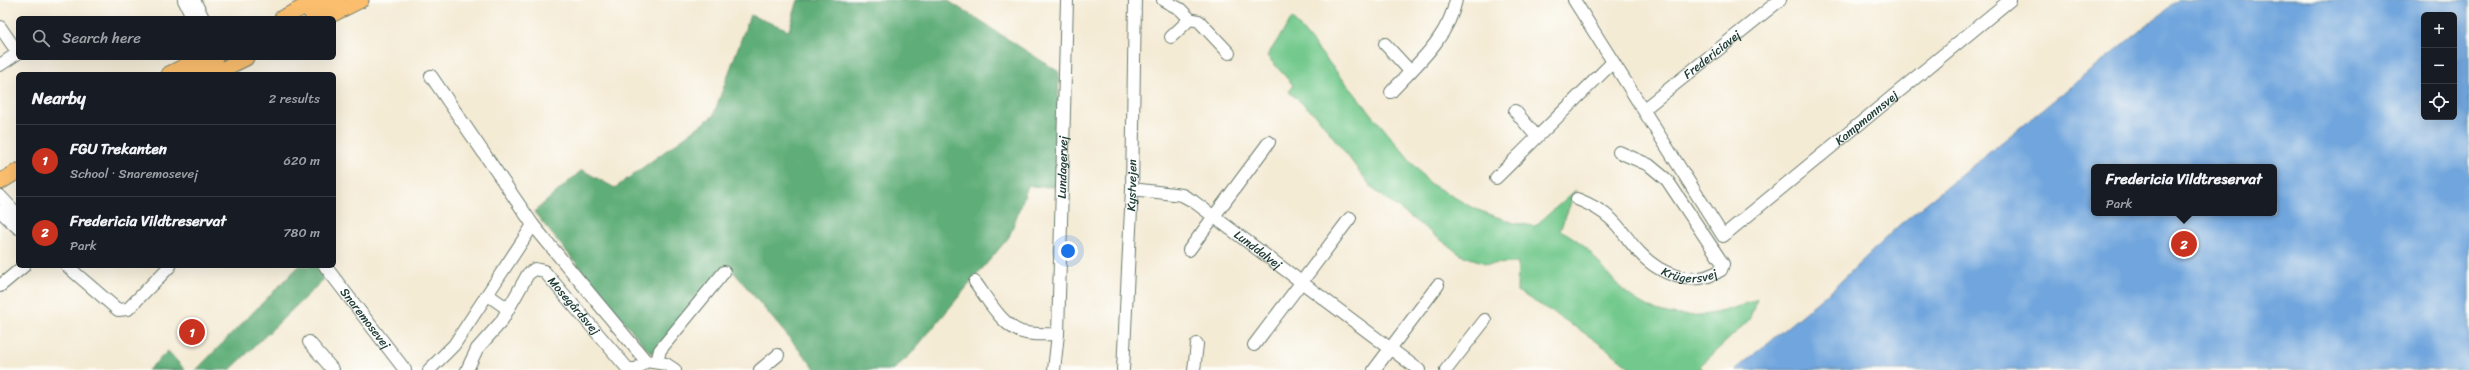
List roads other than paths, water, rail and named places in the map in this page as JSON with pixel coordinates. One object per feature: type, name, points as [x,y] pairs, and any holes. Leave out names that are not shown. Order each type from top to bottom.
[{"type":"main road","points":[[286,16],[318,0]]},
{"type":"main road","points":[[305,16],[337,0]]},
{"type":"main road","points":[[329,16],[361,0]]},
{"type":"main road","points":[[180,72],[238,60]]},
{"type":"main road","points":[[198,72],[217,65]]},
{"type":"main road","points":[[0,172],[16,162]]},
{"type":"main road","points":[[0,182],[16,172]]},
{"type":"main road","points":[[0,193],[16,183]]},
{"type":"street","points":[[184,0],[192,16]]},
{"type":"street","points":[[194,0],[202,16]]},
{"type":"street","name":"Lundagervej","points":[[1054,370],[1058,334],[1067,0]]},
{"type":"street","name":"Kystvejen","points":[[1123,370],[1132,189],[1135,0]]},
{"type":"street","points":[[1163,0],[1180,9],[1190,19],[1199,22],[1229,53]]},
{"type":"street","points":[[1391,92],[1443,34],[1452,17],[1456,0]]},
{"type":"street","points":[[1574,0],[1680,167],[1667,180]]},
{"type":"street","name":"Fredericiavej","points":[[1644,109],[1780,0]]},
{"type":"street","name":"Kampmannsvej","points":[[1680,167],[1723,236],[2004,2]]},
{"type":"street","points":[[1171,37],[1190,19]]},
{"type":"street","points":[[0,27],[16,50]]},
{"type":"street","points":[[1385,44],[1410,71]]},
{"type":"street","points":[[0,65],[16,54]]},
{"type":"street","points":[[1496,178],[1613,62]]},
{"type":"street","name":"Mosegårdsvej","points":[[431,76],[533,225],[652,361],[675,370]]},
{"type":"street","points":[[1515,110],[1537,137]]},
{"type":"street","points":[[1189,250],[1269,142]]},
{"type":"street","name":"Krügersvej","points":[[1578,198],[1597,208],[1612,220],[1639,253],[1665,272],[1689,279],[1714,275],[1721,270],[1723,264],[1667,180],[1636,158],[1619,152]]},
{"type":"street","name":"Lunddalvej","points":[[1132,189],[1182,195],[1214,216],[1419,370]]},
{"type":"street","points":[[0,196],[16,213]]},
{"type":"street","points":[[0,211],[16,226]]},
{"type":"street","points":[[1254,345],[1350,218]]},
{"type":"street","points":[[429,370],[454,345],[533,225]]},
{"type":"street","points":[[0,286],[22,268]]},
{"type":"street","points":[[69,268],[118,310],[128,309],[168,268]]},
{"type":"street","name":"Snaremosevej","points":[[327,268],[405,370]]},
{"type":"street","name":"Mosegårdsvej","points":[[467,370],[478,349],[500,322],[528,274],[536,268],[544,271],[624,366],[628,369],[636,369],[652,361]]},
{"type":"street","points":[[652,361],[724,272]]},
{"type":"street","points":[[975,282],[1005,322],[1015,329],[1025,333],[1058,334]]},
{"type":"street","points":[[1374,370],[1438,285]]},
{"type":"street","points":[[488,295],[508,309]]},
{"type":"street","points":[[1446,370],[1485,320]]},
{"type":"street","points":[[309,342],[327,368]]},
{"type":"street","points":[[1194,370],[1197,344]]},
{"type":"street","points":[[760,370],[778,355]]},
{"type":"water","points":[[2178,0],[2469,0],[2469,370],[1735,370],[1834,288],[1898,226]]},
{"type":"place","name":"Fredericia Vildtreservat","points":[[2184,244]]},
{"type":"place","name":"FGU Trekanten","points":[[192,332]]}]
